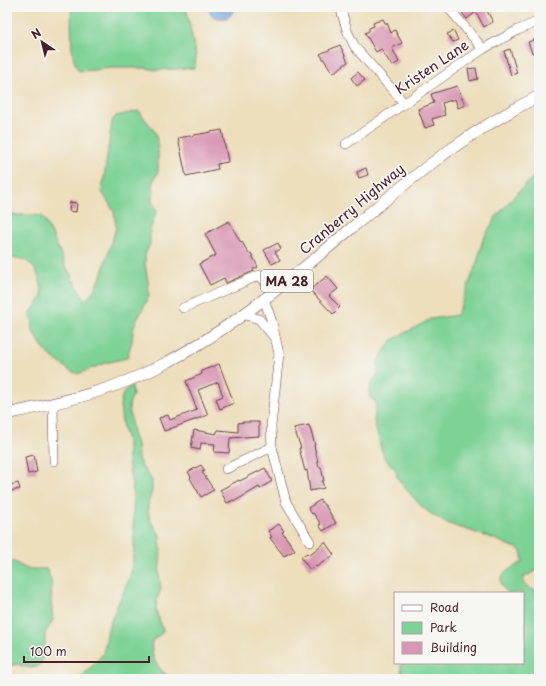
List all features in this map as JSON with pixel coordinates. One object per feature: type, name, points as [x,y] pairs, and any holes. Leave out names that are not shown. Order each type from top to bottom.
[{"type":"main road","name":"Cranberry Highway","points":[[8,410],[53,404],[99,392],[138,376],[199,344],[264,299],[312,262],[415,176],[446,153],[497,119],[539,96]]},
{"type":"street","points":[[340,7],[348,33],[356,47],[404,103]]},
{"type":"street","points":[[448,7],[483,49]]},
{"type":"street","name":"Kristen Lane","points":[[346,144],[483,49],[518,30],[539,21]]},
{"type":"street","points":[[183,308],[260,275],[273,292]]},
{"type":"street","points":[[264,299],[272,322],[279,354],[271,426],[272,447],[286,502],[310,542]]},
{"type":"street","points":[[243,314],[259,319],[276,340]]},
{"type":"street","points":[[53,404],[54,462]]},
{"type":"street","points":[[226,469],[272,447]]},
{"type":"green space","points":[[71,7],[186,7],[196,56],[195,68],[156,70],[146,68],[111,68],[79,71],[72,50]]},
{"type":"green space","points":[[139,111],[155,132],[158,144],[158,172],[152,184],[154,192],[151,200],[157,210],[150,231],[150,244],[145,255],[149,296],[134,326],[132,341],[127,358],[105,363],[78,374],[69,370],[46,352],[32,330],[33,322],[29,315],[42,297],[42,289],[38,274],[29,263],[23,259],[7,259],[7,214],[42,216],[52,234],[66,267],[85,300],[91,295],[100,279],[116,228],[114,211],[102,192],[112,121],[116,116]]},
{"type":"green space","points":[[539,172],[539,569],[524,577],[524,584],[531,589],[539,591],[539,679],[404,679],[401,664],[524,664],[524,592],[507,592],[501,582],[501,578],[504,574],[523,562],[521,551],[495,539],[449,524],[431,514],[421,506],[401,483],[397,477],[396,470],[385,459],[374,421],[376,403],[370,397],[369,391],[372,382],[378,375],[378,361],[392,340],[431,319],[457,315],[477,263],[483,239],[496,217],[517,193]]},
{"type":"green space","points":[[132,386],[133,396],[129,407],[133,433],[137,444],[138,458],[142,467],[152,480],[152,491],[148,504],[148,512],[151,522],[159,533],[161,550],[159,576],[161,589],[157,600],[156,611],[163,630],[162,633],[152,641],[152,653],[159,667],[172,679],[80,679],[103,654],[109,625],[131,574],[134,549],[133,491],[128,461],[128,443],[123,428],[120,406],[122,396],[127,389]]},
{"type":"green space","points":[[7,558],[27,569],[47,569],[52,584],[51,602],[53,620],[45,633],[45,643],[41,664],[37,667],[30,668],[17,664],[7,667]]},
{"type":"water","points":[[207,7],[237,7],[228,18],[217,18],[211,14]]},
{"type":"building","points":[[470,7],[485,7],[493,22],[484,27],[476,12],[467,19],[462,13]]},
{"type":"building","points":[[383,19],[385,23],[387,23],[391,33],[395,30],[402,43],[392,48],[399,62],[392,66],[381,49],[376,52],[365,33],[369,31],[369,28],[374,26],[373,23]]},
{"type":"building","points":[[454,31],[458,40],[453,42],[447,34]]},
{"type":"building","points":[[539,38],[539,51],[532,53],[528,42]]},
{"type":"building","points":[[340,45],[348,62],[333,73],[320,54]]},
{"type":"building","points":[[510,49],[517,73],[511,75],[504,51]]},
{"type":"building","points":[[476,68],[478,79],[470,81],[468,69]]},
{"type":"building","points":[[358,72],[365,80],[357,86],[351,78]]},
{"type":"building","points":[[457,86],[465,105],[458,108],[455,99],[442,103],[445,115],[432,119],[434,125],[425,128],[418,109],[434,103],[431,94]]},
{"type":"building","points":[[222,130],[228,162],[217,164],[218,169],[186,176],[178,138]]},
{"type":"building","points":[[366,168],[368,175],[359,178],[357,172]]},
{"type":"building","points":[[70,202],[77,203],[76,212],[69,211]]},
{"type":"building","points":[[229,221],[241,243],[242,242],[249,254],[251,253],[258,267],[253,269],[254,271],[226,283],[224,278],[210,285],[199,264],[216,255],[205,234]]},
{"type":"building","points":[[278,243],[281,249],[275,252],[280,260],[272,264],[264,250]]},
{"type":"building","points":[[327,276],[338,289],[329,296],[340,307],[333,314],[311,291],[311,289]]},
{"type":"building","points":[[219,364],[234,403],[220,409],[216,399],[223,396],[218,382],[198,390],[208,415],[164,431],[159,418],[168,415],[170,420],[197,410],[186,381],[202,374],[201,371]]},
{"type":"building","points":[[259,422],[259,436],[230,438],[229,453],[214,452],[215,444],[201,443],[200,450],[191,448],[194,430],[216,434],[218,430],[238,432],[238,423]]},
{"type":"building","points":[[309,425],[315,445],[319,467],[321,467],[324,481],[322,481],[324,488],[310,491],[307,470],[305,471],[299,448],[301,448],[294,428]]},
{"type":"building","points":[[34,455],[37,472],[28,474],[25,457]]},
{"type":"building","points":[[201,465],[205,471],[202,472],[214,490],[201,497],[188,472]]},
{"type":"building","points":[[265,468],[272,481],[260,489],[259,487],[235,501],[234,500],[227,503],[220,490]]},
{"type":"building","points":[[18,483],[20,489],[7,492],[7,486]]},
{"type":"building","points":[[320,500],[325,505],[336,523],[323,531],[319,525],[321,524],[308,508]]},
{"type":"building","points":[[279,524],[284,531],[282,532],[295,550],[284,556],[270,538],[272,537],[268,531]]},
{"type":"building","points":[[325,542],[334,555],[310,570],[301,557],[307,553],[309,555]]}]
